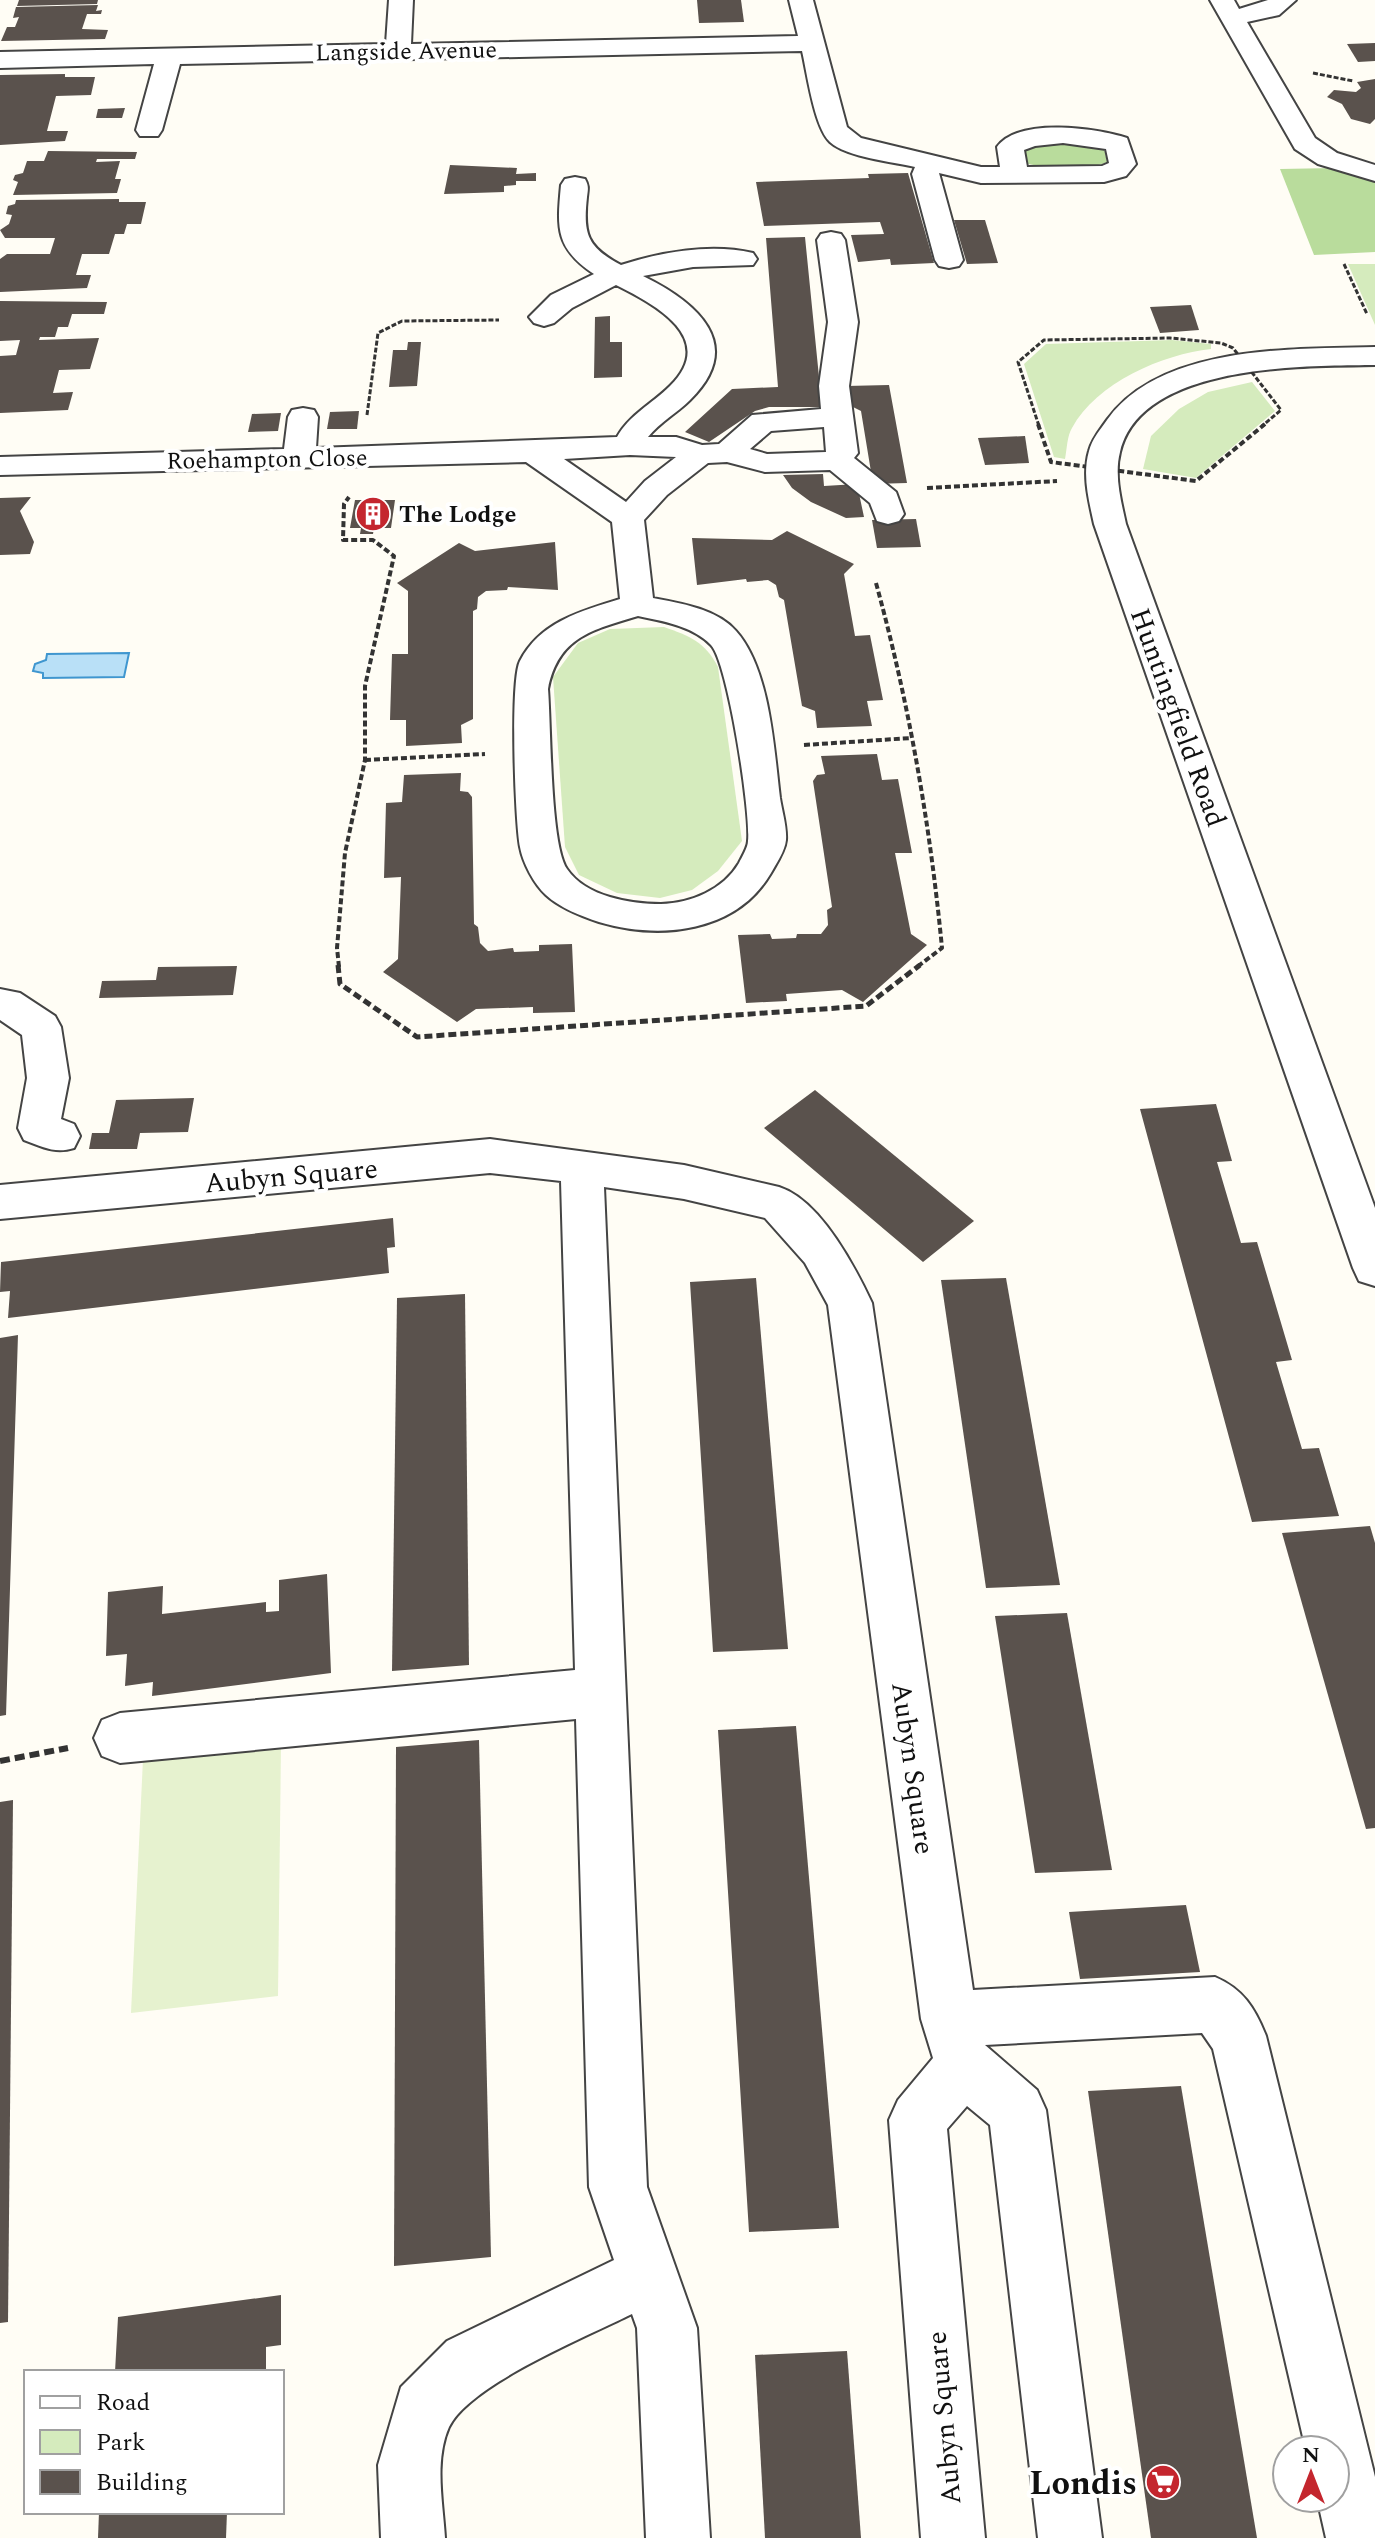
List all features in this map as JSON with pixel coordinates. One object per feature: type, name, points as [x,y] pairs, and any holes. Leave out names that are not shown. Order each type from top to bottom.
[{"type":"street","points":[[398,51],[401,0]]},
{"type":"street","points":[[801,0],[839,136],[852,144],[981,175],[1015,175]]},
{"type":"street","points":[[1227,9],[1270,10],[1284,0]]},
{"type":"street","points":[[1227,9],[1312,152],[1375,173]]},
{"type":"street","name":"Langside Avenue","points":[[0,60],[812,43]]},
{"type":"street","points":[[145,117],[169,57]]},
{"type":"street","points":[[931,163],[925,174],[949,260]]},
{"type":"street","points":[[575,185],[573,237],[583,254],[680,309],[695,326],[702,344],[700,369],[672,403],[637,430],[630,446]]},
{"type":"street","points":[[831,240],[843,322],[834,386],[842,453],[837,460],[881,502]]},
{"type":"street","points":[[544,317],[553,307],[603,281],[622,275],[689,260],[743,259]]},
{"type":"street","name":"Huntingfield Road","points":[[1375,356],[1286,358],[1242,363],[1178,379],[1134,406],[1108,440],[1101,478],[1110,524],[1375,1268]]},
{"type":"street","points":[[299,458],[303,417]]},
{"type":"street","points":[[637,605],[628,518],[656,488],[763,422],[837,417]]},
{"type":"street","name":"Roehampton Close","points":[[0,466],[178,446],[299,458],[676,446],[765,463],[806,464],[837,460]]},
{"type":"street","points":[[533,452],[628,518]]},
{"type":"street","points":[[637,605],[682,615],[723,637],[736,654],[745,686],[767,841],[759,864],[746,882],[723,901],[694,913],[656,917],[616,914],[587,903],[562,888],[548,871],[539,847],[531,689],[536,663],[555,639],[585,621],[637,605]]},
{"type":"street","points":[[0,1004],[6,1004],[41,1027],[48,1078],[39,1128],[59,1136]]},
{"type":"street","name":"Aubyn Square","points":[[0,1202],[490,1156],[684,1182],[779,1204],[820,1250],[850,1303],[956,2043],[918,2120],[953,2538]]},
{"type":"street","points":[[582,1167],[618,2187],[667,2328],[678,2538]]},
{"type":"street","points":[[120,1738],[602,1692]]},
{"type":"street","points":[[956,2043],[1215,2005],[1238,2036],[1358,2538]]},
{"type":"street","points":[[956,2043],[1017,2110],[1070,2538]]},
{"type":"street","points":[[413,2538],[409,2465],[423,2409],[469,2363],[649,2274]]},
{"type":"path","points":[[1344,264],[1369,319]]},
{"type":"path","points":[[544,317],[402,321],[378,333],[358,487],[344,504],[343,540],[373,540],[394,556],[365,686],[365,760],[345,853],[337,948],[340,984],[417,1037],[866,1006],[942,948],[934,863],[890,632],[876,583]]},
{"type":"path","points":[[881,502],[1101,478]]},
{"type":"path","points":[[754,748],[911,738]]},
{"type":"path","points":[[365,760],[534,752]]},
{"type":"path","points":[[0,1761],[120,1738]]},
{"type":"green space","points":[[1041,142],[1079,142],[1104,148],[1107,162],[1066,168],[1024,163],[1021,150]]},
{"type":"green space","points":[[1334,168],[1375,182],[1375,252],[1314,255],[1280,169]]},
{"type":"green space","points":[[1348,264],[1375,264],[1375,325]]},
{"type":"green space","points":[[1172,340],[1211,344],[1211,349],[1152,364],[1114,385],[1097,397],[1072,428],[1065,459],[1054,457],[1024,364],[1046,344]]},
{"type":"green space","points":[[1252,382],[1275,411],[1196,478],[1143,469],[1151,436],[1179,409],[1208,392]]},
{"type":"green space","points":[[664,627],[696,641],[708,651],[718,667],[742,841],[718,871],[692,890],[660,898],[617,893],[579,875],[565,847],[553,677],[578,643],[610,629]]},
{"type":"green space","points":[[281,1745],[278,1996],[131,2013],[143,1759]]},
{"type":"water","points":[[129,653],[124,677],[43,678],[43,673],[33,671],[35,664],[46,660],[47,654]]},
{"type":"building","points":[[19,0],[98,0],[97,4],[17,6]]},
{"type":"building","points":[[697,0],[741,0],[744,22],[699,23]]},
{"type":"building","points":[[98,5],[96,11],[102,10],[101,14],[87,14],[82,29],[108,30],[105,39],[1,41],[7,27],[15,27],[19,17],[13,18],[16,7]]},
{"type":"building","points":[[1375,43],[1375,61],[1358,62],[1347,44]]},
{"type":"building","points":[[65,74],[65,77],[95,77],[91,95],[56,96],[47,131],[68,131],[65,141],[0,145],[0,75]]},
{"type":"building","points":[[1375,79],[1375,119],[1370,124],[1351,119],[1342,104],[1327,97],[1334,90],[1356,92],[1361,88],[1357,82]]},
{"type":"building","points":[[125,108],[122,118],[96,118],[98,109]]},
{"type":"building","points":[[48,151],[137,152],[135,159],[97,159],[96,162],[120,161],[115,179],[121,179],[117,193],[13,195],[18,182],[13,180],[15,175],[23,173],[27,161],[44,161]]},
{"type":"building","points":[[450,165],[517,168],[516,174],[536,173],[536,181],[516,181],[516,185],[504,186],[504,192],[444,194]]},
{"type":"building","points":[[908,173],[934,263],[891,265],[890,259],[858,262],[851,235],[884,234],[880,222],[764,226],[756,182],[869,178],[868,174]]},
{"type":"building","points":[[119,199],[119,202],[146,202],[141,224],[127,224],[124,234],[115,234],[109,254],[82,254],[76,275],[91,275],[87,288],[0,292],[0,259],[7,254],[50,254],[55,238],[5,238],[0,230],[9,224],[12,215],[6,214],[8,206],[15,204],[16,200]]},
{"type":"building","points":[[954,220],[985,220],[998,263],[967,264]]},
{"type":"building","points":[[805,237],[822,407],[769,407],[755,411],[709,442],[685,432],[732,389],[778,387],[766,238]]},
{"type":"building","points":[[0,301],[107,302],[104,314],[72,314],[68,327],[58,327],[55,337],[40,337],[39,340],[99,338],[90,369],[59,370],[53,393],[73,392],[68,410],[0,413],[0,356],[16,355],[20,340],[0,341]]},
{"type":"building","points":[[1191,305],[1199,330],[1160,333],[1150,307]]},
{"type":"building","points":[[610,316],[610,342],[622,342],[622,377],[594,378],[595,317]]},
{"type":"building","points":[[408,342],[421,342],[417,386],[389,387],[393,350],[407,350]]},
{"type":"building","points":[[889,385],[907,483],[873,484],[861,411],[847,404],[846,386]]},
{"type":"building","points":[[359,411],[357,429],[327,429],[330,412]]},
{"type":"building","points":[[281,413],[278,431],[248,432],[252,414]]},
{"type":"building","points":[[1025,436],[1029,463],[985,465],[978,438]]},
{"type":"building","points":[[823,474],[824,486],[857,484],[864,517],[846,518],[811,502],[792,488],[783,475]]},
{"type":"building","points":[[31,497],[20,511],[34,542],[30,554],[0,555],[0,498]]},
{"type":"building","name":"The Lodge","points":[[355,500],[395,500],[391,528],[374,528],[373,534],[360,534],[361,528],[350,528]]},
{"type":"building","points":[[916,519],[921,547],[877,548],[872,520]]},
{"type":"building","points":[[787,531],[854,564],[844,574],[855,636],[870,635],[883,700],[867,701],[872,726],[817,728],[815,711],[802,706],[784,600],[779,597],[776,585],[768,580],[747,582],[746,579],[697,585],[692,538],[772,540]]},
{"type":"building","points":[[555,542],[558,590],[508,587],[507,590],[486,591],[478,597],[477,609],[473,611],[473,719],[461,725],[462,743],[406,746],[406,720],[390,720],[392,654],[408,654],[408,591],[397,583],[459,543],[475,551]]},
{"type":"building","points":[[877,754],[882,780],[898,779],[912,853],[895,853],[911,934],[927,945],[863,1002],[842,990],[786,994],[787,1001],[746,1003],[738,935],[770,934],[772,939],[796,938],[797,934],[821,934],[828,925],[827,910],[832,907],[813,781],[817,775],[825,774],[821,756]]},
{"type":"building","points":[[461,773],[460,791],[468,792],[472,797],[474,924],[478,927],[480,943],[488,951],[513,948],[514,952],[539,951],[539,945],[572,944],[575,1012],[533,1013],[533,1007],[476,1009],[457,1022],[383,972],[398,959],[401,877],[384,878],[386,803],[402,802],[404,775]]},
{"type":"building","points":[[237,966],[233,995],[99,998],[102,981],[156,980],[158,967]]},
{"type":"building","points":[[815,1090],[974,1221],[923,1262],[764,1128]]},
{"type":"building","points":[[194,1098],[188,1132],[140,1133],[137,1149],[89,1149],[92,1133],[109,1133],[116,1100]]},
{"type":"building","points":[[1216,1104],[1232,1161],[1217,1162],[1241,1243],[1257,1242],[1292,1360],[1276,1362],[1302,1449],[1319,1448],[1339,1516],[1252,1522],[1140,1109]]},
{"type":"building","points":[[393,1218],[395,1247],[387,1248],[389,1273],[8,1318],[10,1291],[0,1292],[1,1262]]},
{"type":"building","points":[[756,1278],[788,1649],[713,1652],[690,1282]]},
{"type":"building","points":[[1006,1278],[1060,1585],[986,1588],[941,1280]]},
{"type":"building","points":[[465,1294],[469,1665],[392,1671],[397,1298]]},
{"type":"building","points":[[18,1335],[6,1715],[0,1716],[0,1338]]},
{"type":"building","points":[[1370,1526],[1375,1543],[1375,1828],[1366,1829],[1282,1533]]},
{"type":"building","points":[[327,1574],[331,1673],[152,1696],[153,1682],[125,1686],[127,1654],[106,1656],[108,1592],[163,1586],[162,1614],[266,1602],[266,1612],[279,1611],[279,1580]]},
{"type":"building","points":[[1067,1613],[1112,1870],[1035,1873],[995,1616]]},
{"type":"building","points":[[796,1726],[839,2228],[749,2232],[718,1730]]},
{"type":"building","points":[[479,1740],[491,2257],[394,2266],[396,1747]]},
{"type":"building","points":[[13,1800],[8,2322],[0,2323],[0,1802]]},
{"type":"building","points":[[1186,1905],[1200,1972],[1080,1979],[1069,1912]]},
{"type":"building","points":[[1181,2086],[1257,2538],[1151,2538],[1088,2091]]},
{"type":"building","points":[[281,2295],[281,2345],[266,2347],[266,2370],[115,2370],[118,2317]]},
{"type":"building","points":[[847,2351],[861,2538],[765,2538],[755,2355]]},
{"type":"building","points":[[99,2514],[227,2514],[226,2538],[98,2538]]},
{"type":"place","name":"The Lodge","points":[[373,514]]},
{"type":"place","name":"Londis","points":[[1163,2482]]}]
